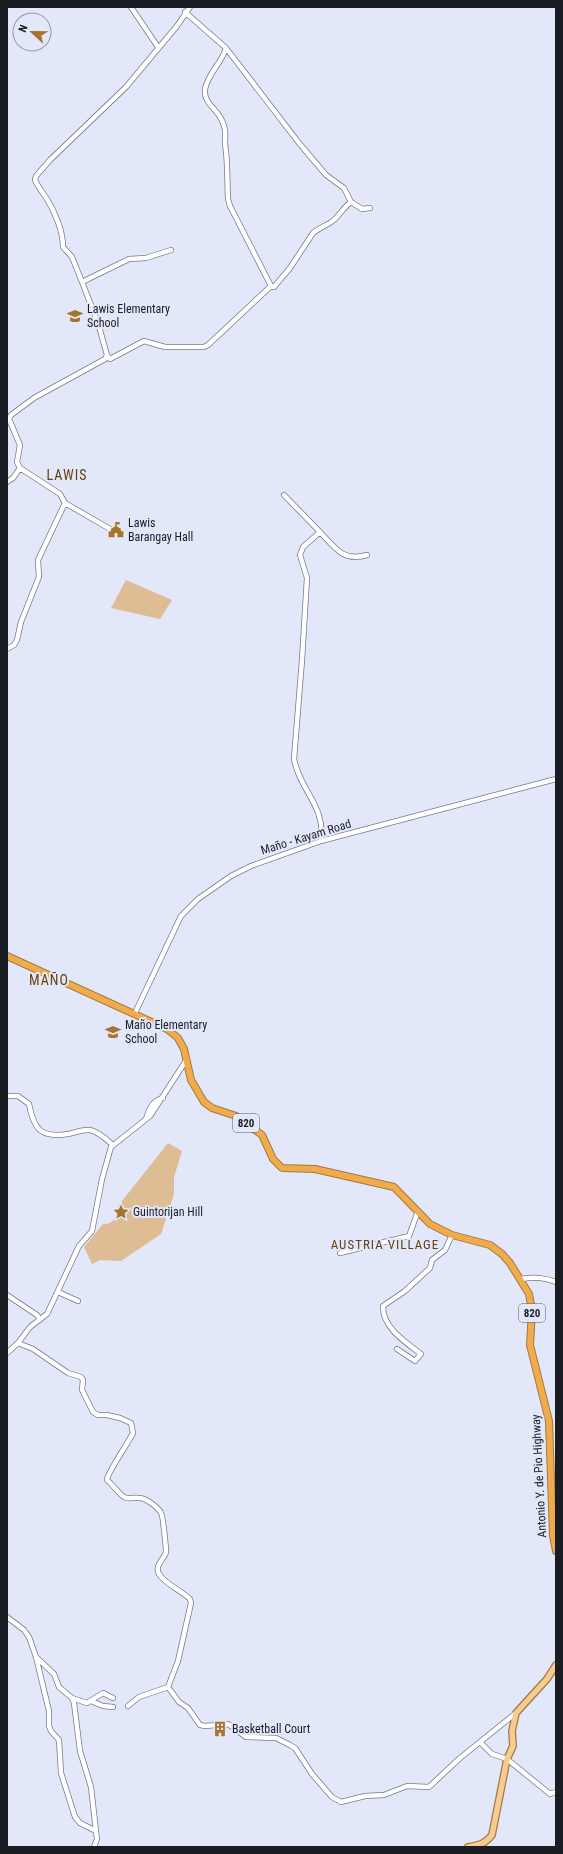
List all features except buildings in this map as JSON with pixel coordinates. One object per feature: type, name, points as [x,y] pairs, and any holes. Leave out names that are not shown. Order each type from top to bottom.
[{"type":"highway","name":"Antonio Y. de Pio Highway","points":[[7,956],[135,1013],[167,1029],[178,1038],[187,1059],[192,1080],[204,1102],[212,1108],[236,1116],[262,1134],[273,1159],[282,1168],[315,1170],[353,1179],[389,1185],[402,1193],[430,1224],[452,1235],[490,1246],[502,1254],[521,1279],[529,1294],[532,1310],[530,1345],[549,1421],[553,1536],[556,1550]]},
{"type":"main road","points":[[468,1847],[487,1842],[492,1835],[507,1759],[513,1746],[512,1731],[516,1713],[548,1679],[556,1665]]},
{"type":"street","points":[[131,7],[158,48]]},
{"type":"street","points":[[190,7],[185,12],[177,26],[126,87],[65,145],[36,176],[35,180],[36,184],[48,200],[59,226],[63,240],[63,247],[72,257],[98,323],[107,355],[110,359],[144,340],[165,347],[204,347],[208,345],[271,286],[274,287],[313,233],[319,227],[335,219],[342,208],[351,202]]},
{"type":"street","points":[[185,12],[226,48],[299,143],[326,175],[344,188],[351,202],[362,209],[370,208]]},
{"type":"street","points":[[226,48],[209,77],[205,97],[207,102],[218,111],[224,126],[227,153],[228,199],[230,206],[271,286]]},
{"type":"street","points":[[82,282],[129,259],[146,258],[171,250]]},
{"type":"street","points":[[107,355],[105,360],[34,398],[8,418],[20,445],[17,462],[20,468],[60,494],[65,503],[110,529]]},
{"type":"street","points":[[7,482],[13,478],[20,468]]},
{"type":"street","points":[[284,496],[338,551],[346,556],[356,558],[367,555]]},
{"type":"street","points":[[7,649],[14,645],[16,640],[20,622],[39,577],[38,560],[65,503]]},
{"type":"street","points":[[320,532],[303,547],[300,555],[307,578],[294,759],[296,770],[302,784],[320,814],[321,841]]},
{"type":"street","name":"Maño - Kayam Road","points":[[135,1013],[176,924],[186,910],[214,887],[251,866],[321,841],[556,779]]},
{"type":"street","points":[[7,1353],[18,1343],[30,1327],[47,1314],[79,1246],[92,1231],[102,1179],[113,1145],[146,1119],[163,1098],[187,1059]]},
{"type":"street","points":[[7,1096],[18,1096],[29,1104],[33,1121],[39,1131],[50,1134],[89,1130],[101,1135],[113,1145]]},
{"type":"street","points":[[340,1254],[409,1236],[418,1211]]},
{"type":"street","points":[[397,1349],[415,1361],[421,1354],[409,1345],[388,1324],[384,1317],[383,1306],[405,1291],[430,1268],[432,1260],[445,1250],[452,1235]]},
{"type":"street","points":[[521,1279],[533,1277],[544,1278],[556,1282]]},
{"type":"street","points":[[58,1292],[78,1301]]},
{"type":"street","points":[[7,1295],[37,1315],[40,1319]]},
{"type":"street","points":[[18,1343],[33,1349],[68,1373],[81,1377],[83,1380],[82,1390],[90,1408],[95,1413],[120,1418],[131,1423],[133,1433],[118,1460],[109,1472],[107,1480],[116,1487],[122,1496],[127,1498],[146,1499],[161,1512],[166,1551],[158,1566],[158,1572],[164,1579],[188,1597],[191,1604],[178,1661],[168,1688]]},
{"type":"street","points":[[7,1617],[24,1630],[29,1637],[36,1658],[49,1711],[50,1731],[59,1740],[62,1773],[75,1817],[80,1823],[96,1831]]},
{"type":"street","points":[[36,1658],[54,1674],[59,1687],[72,1698],[80,1702],[91,1701],[103,1706],[113,1707]]},
{"type":"street","points":[[128,1706],[139,1697],[168,1688]]},
{"type":"street","points":[[168,1688],[179,1702],[188,1708],[200,1725],[228,1724],[246,1737],[276,1738],[295,1748],[312,1774],[332,1797],[341,1802],[365,1796],[384,1795],[407,1786],[429,1787],[480,1742],[516,1713]]},
{"type":"street","points":[[91,1701],[103,1693],[113,1698]]},
{"type":"street","points":[[72,1698],[80,1751],[91,1787],[97,1839],[94,1847]]},
{"type":"street","points":[[480,1742],[492,1754],[507,1759],[550,1794],[556,1792]]},
{"type":"shaded area","points":[[126,580],[172,600],[160,619],[111,608]]},
{"type":"shaded area","points":[[168,1143],[182,1151],[174,1177],[174,1194],[161,1234],[121,1261],[100,1260],[92,1264],[84,1247],[103,1224],[110,1223],[115,1219],[118,1206]]},
{"type":"place","name":"Lawis Elementary School","points":[[75,316]]},
{"type":"place","name":"Lawis Barangay Hall","points":[[116,530]]},
{"type":"place","name":"Maño Elementary School","points":[[113,1032]]},
{"type":"place","name":"Guintorijan Hill","points":[[121,1212]]},
{"type":"place","name":"Basketball Court","points":[[220,1729]]},
{"type":"district","name":"LAWIS","points":[[67,475]]},
{"type":"district","name":"MAÑO","points":[[49,980]]},
{"type":"district","name":"AUSTRIA VILLAGE","points":[[385,1244]]}]
